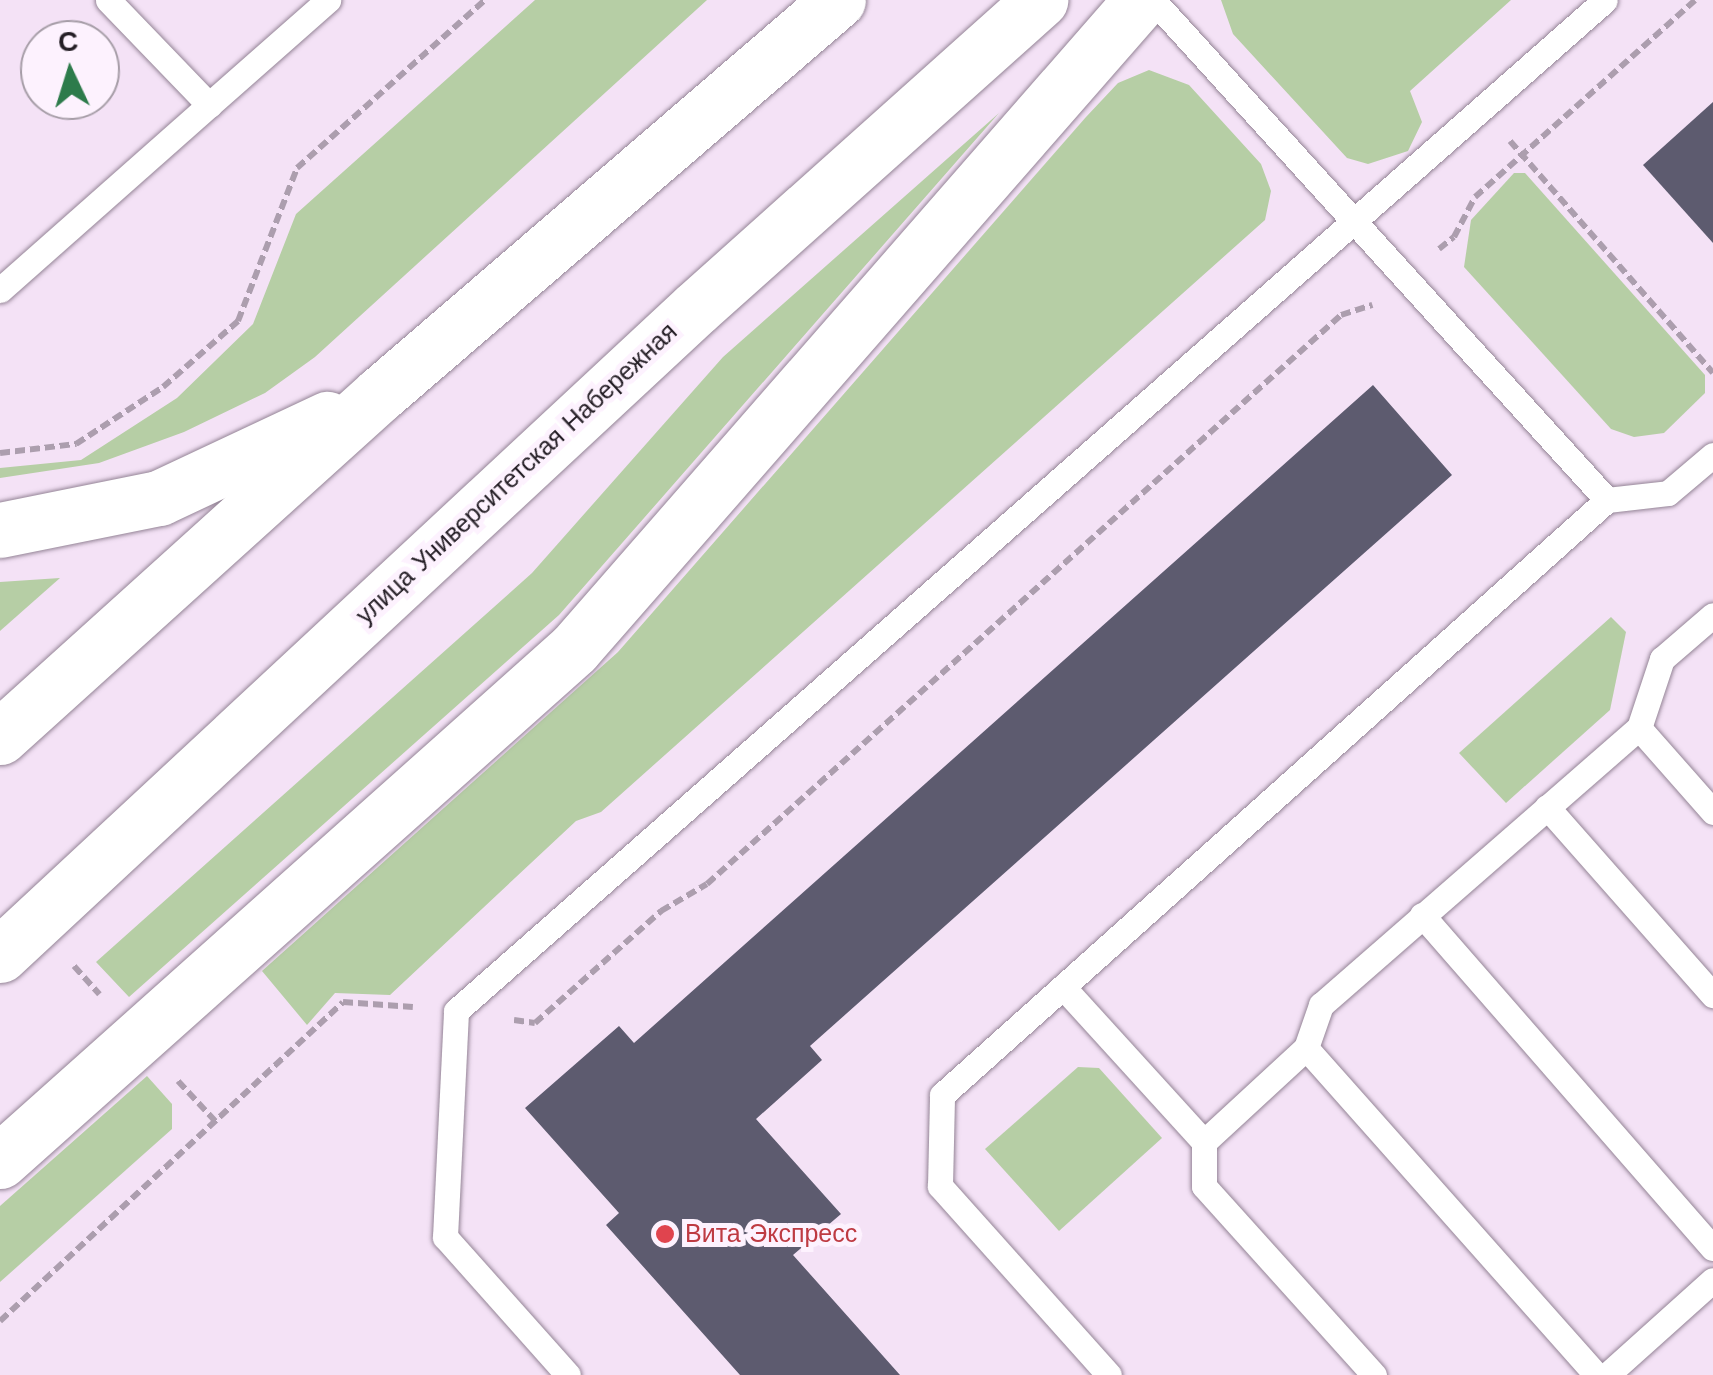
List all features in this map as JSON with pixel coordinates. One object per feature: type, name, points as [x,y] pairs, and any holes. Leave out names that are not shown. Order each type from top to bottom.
[{"type":"main road","points":[[0,737],[380,394],[838,0]]},
{"type":"main road","name":"улица Университетская Набережная","points":[[0,955],[696,308],[1040,0]]},
{"type":"main road","points":[[0,1162],[574,649],[1141,0]]},
{"type":"main road","points":[[0,530],[159,498],[380,394]]},
{"type":"lane","points":[[108,0],[208,106]]},
{"type":"lane","points":[[0,290],[328,0]]},
{"type":"lane","points":[[1153,0],[1608,500]]},
{"type":"lane","points":[[568,1375],[445,1237],[456,1011],[1605,0]]},
{"type":"lane","points":[[1109,1375],[940,1186],[942,1095],[1608,500],[1668,493],[1713,455]]},
{"type":"lane","points":[[1204,1142],[1306,1048],[1321,1005],[1639,728],[1662,660],[1713,615]]},
{"type":"lane","points":[[1639,728],[1713,812]]},
{"type":"lane","points":[[1547,807],[1713,995]]},
{"type":"lane","points":[[1422,914],[1713,1248]]},
{"type":"lane","points":[[1062,987],[1204,1142],[1204,1186],[1374,1375]]},
{"type":"lane","points":[[1306,1048],[1596,1375]]},
{"type":"lane","points":[[1607,1375],[1713,1280]]},
{"type":"path","points":[[0,452],[76,444],[163,387],[238,320],[296,168],[485,0]]},
{"type":"path","points":[[1482,111],[1713,373]]},
{"type":"path","points":[[0,1321],[218,1124]]},
{"type":"green space","points":[[535,0],[707,0],[315,357],[265,393],[184,432],[99,463],[0,478],[0,468],[81,460],[177,398],[253,324],[296,214]]},
{"type":"green space","points":[[1221,0],[1511,0],[1410,91],[1422,122],[1408,151],[1368,164],[1347,158],[1233,34]]},
{"type":"green space","points":[[1149,70],[1189,85],[1261,164],[1271,191],[1265,220],[601,812],[576,821],[390,995],[335,993],[307,1025],[262,971],[618,652],[1086,117],[1118,83]]},
{"type":"green space","points":[[999,113],[559,615],[129,997],[96,962],[532,573],[723,357]]},
{"type":"green space","points":[[1514,173],[1525,173],[1705,375],[1705,393],[1664,433],[1634,437],[1611,429],[1464,267],[1471,220]]},
{"type":"green space","points":[[60,578],[0,631],[0,582]]},
{"type":"green space","points":[[1611,617],[1626,632],[1610,710],[1506,803],[1459,753]]},
{"type":"green space","points":[[1078,1067],[1099,1068],[1162,1138],[1059,1231],[985,1149]]},
{"type":"green space","points":[[147,1076],[172,1104],[172,1129],[0,1282],[0,1206]]},
{"type":"building","points":[[1713,102],[1713,243],[1643,165]]},
{"type":"building","points":[[1373,385],[1452,475],[810,1046],[822,1060],[756,1119],[841,1214],[793,1255],[900,1375],[740,1375],[606,1225],[619,1213],[525,1108],[619,1026],[634,1043]]},
{"type":"place","name":"Вита Экспресс","points":[[665,1234]]}]
